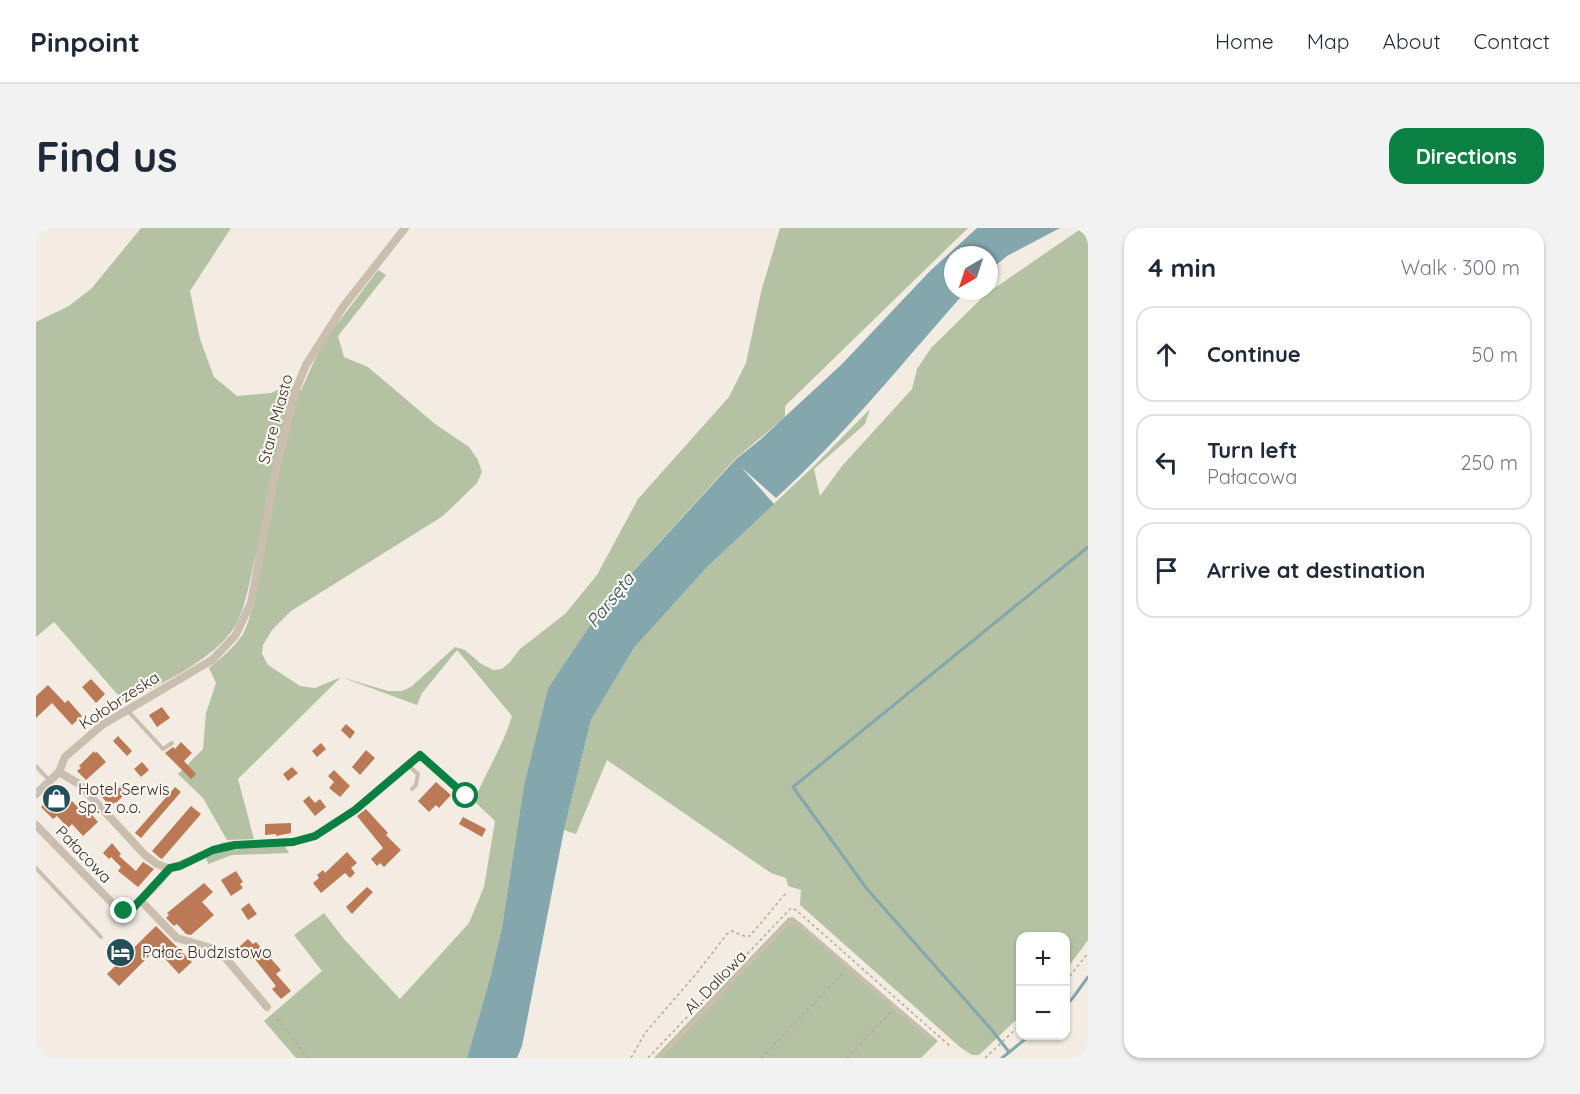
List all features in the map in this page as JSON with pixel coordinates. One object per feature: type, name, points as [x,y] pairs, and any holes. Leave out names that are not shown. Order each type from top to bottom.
[{"type":"street","name":"Stare Miasto","points":[[230,643],[240,628],[251,603],[274,478],[296,389],[306,364],[343,308],[405,228]]},
{"type":"street","name":"Kołobrzeska","points":[[36,794],[58,772],[65,757],[102,725],[206,663],[230,643]]},
{"type":"street","points":[[267,1008],[223,954],[177,938],[140,900],[170,868],[225,846],[288,843],[308,839],[355,810],[420,755],[466,796]]},
{"type":"street","points":[[58,772],[79,784],[145,855],[157,864],[170,868]]},
{"type":"street","name":"Pałacowa","points":[[36,825],[115,907],[124,911],[128,910],[140,900]]},
{"type":"lane","points":[[127,709],[163,749],[172,743]]},
{"type":"lane","points":[[407,765],[418,774],[416,785],[412,789]]},
{"type":"lane","points":[[36,766],[50,781]]},
{"type":"lane","points":[[36,868],[101,937]]},
{"type":"lane","name":"Al. Daliowa","points":[[659,1058],[789,922],[799,924],[849,967]]},
{"type":"lane","points":[[849,967],[928,1036]]},
{"type":"path","points":[[631,1058],[645,1033],[727,934],[732,931],[750,936],[786,893]]},
{"type":"path","points":[[648,1058],[791,908],[951,1047]]},
{"type":"path","points":[[1070,975],[1088,953]]},
{"type":"path","points":[[761,1058],[849,967]]},
{"type":"path","points":[[848,1058],[896,1007]]},
{"type":"path","points":[[267,1008],[308,1058]]},
{"type":"path","points":[[985,1058],[1016,1029]]},
{"type":"green space","points":[[141,228],[231,228],[190,291],[200,339],[214,377],[237,396],[271,393],[287,385],[301,390],[322,344],[378,270],[386,275],[338,336],[344,357],[368,367],[435,424],[469,447],[478,460],[482,472],[477,483],[443,516],[291,611],[272,630],[263,645],[262,654],[268,665],[300,686],[315,688],[341,677],[238,779],[254,839],[227,840],[203,798],[178,774],[203,749],[206,713],[216,683],[209,668],[236,643],[247,625],[254,595],[256,554],[242,609],[235,626],[226,638],[214,650],[185,670],[125,703],[54,622],[36,637],[36,322],[69,306],[92,288]]},
{"type":"green space","points":[[780,228],[968,228],[949,246],[944,246],[944,251],[785,406],[785,417],[734,460],[607,600],[548,688],[524,785],[502,927],[467,1058],[296,1058],[264,1021],[322,971],[294,935],[324,913],[344,939],[400,999],[469,923],[484,887],[495,821],[474,801],[512,716],[457,650],[422,693],[417,705],[341,677],[388,691],[402,691],[411,687],[455,647],[465,650],[480,663],[493,670],[502,669],[520,649],[565,614],[597,575],[638,499],[729,397],[746,363],[761,292]]},
{"type":"green space","points":[[1082,228],[1088,228],[1088,940],[1070,965],[1070,932],[1016,932],[1016,1020],[979,1055],[972,1055],[960,1047],[800,905],[801,890],[788,886],[786,878],[771,873],[607,760],[576,834],[564,830],[591,720],[634,648],[708,566],[816,464],[870,409],[865,424],[814,469],[820,496],[842,466],[912,389],[917,369],[931,348],[980,300],[998,300],[998,286]]},
{"type":"green space","points":[[285,846],[289,853],[232,855],[208,864],[206,857],[227,850]]},
{"type":"green space","points":[[793,917],[938,1041],[921,1058],[654,1058],[788,918]]},
{"type":"water","points":[[977,228],[1060,228],[1007,256],[998,264],[998,246],[957,246]]},
{"type":"water","name":"Parsęta","points":[[944,258],[944,300],[958,300],[850,423],[776,498],[741,467],[774,504],[708,566],[634,648],[591,720],[564,830],[522,1046],[517,1058],[467,1058],[502,927],[524,785],[548,688],[607,600],[735,460],[842,364]]},
{"type":"building","points":[[91,679],[105,694],[96,703],[82,687]]},
{"type":"building","points":[[48,685],[65,703],[68,700],[82,716],[72,725],[52,703],[36,718],[36,696]]},
{"type":"building","points":[[162,707],[170,718],[157,727],[149,715]]},
{"type":"building","points":[[346,724],[355,732],[350,739],[341,730]]},
{"type":"building","points":[[118,736],[132,751],[127,756],[113,741]]},
{"type":"building","points":[[181,742],[192,753],[184,761],[196,774],[191,779],[165,753],[173,747],[175,749]]},
{"type":"building","points":[[321,743],[326,749],[317,757],[312,751]]},
{"type":"building","points":[[366,750],[375,758],[360,775],[352,767]]},
{"type":"building","points":[[94,751],[106,762],[86,780],[77,771]]},
{"type":"building","points":[[142,762],[149,770],[141,777],[134,769]]},
{"type":"building","points":[[292,767],[298,773],[288,781],[283,774]]},
{"type":"building","points":[[334,770],[350,786],[340,797],[329,788],[334,782],[328,776]]},
{"type":"building","points":[[436,782],[451,795],[439,808],[436,805],[429,812],[418,801]]},
{"type":"building","points":[[122,785],[128,791],[111,807],[98,793],[110,786],[116,791]]},
{"type":"building","points":[[175,787],[181,792],[141,838],[135,833]]},
{"type":"building","points":[[57,793],[68,805],[72,801],[83,813],[87,809],[98,822],[83,836],[72,824],[68,828],[57,816],[53,819],[41,807]]},
{"type":"building","points":[[309,796],[315,803],[320,799],[326,807],[315,816],[303,801]]},
{"type":"building","points":[[191,806],[201,814],[162,859],[160,858],[152,851]]},
{"type":"building","points":[[366,809],[401,850],[384,867],[380,863],[377,866],[371,859],[383,848],[357,816]]},
{"type":"building","points":[[463,817],[486,829],[482,837],[459,824]]},
{"type":"building","points":[[291,823],[291,833],[276,836],[276,834],[265,835],[265,824]]},
{"type":"building","points":[[112,843],[121,854],[119,856],[136,871],[143,862],[154,869],[138,887],[118,871],[121,867],[111,857],[109,859],[103,853]]},
{"type":"building","points":[[347,852],[357,863],[351,868],[355,873],[350,878],[345,873],[321,893],[313,883],[319,878],[317,875],[323,870],[325,873]]},
{"type":"building","points":[[236,871],[243,882],[240,884],[243,888],[231,896],[221,880]]},
{"type":"building","points":[[204,883],[213,892],[202,902],[214,915],[191,935],[186,934],[177,924],[174,926],[166,918],[169,915],[167,913]]},
{"type":"building","points":[[367,887],[373,892],[352,914],[346,907]]},
{"type":"building","points":[[249,903],[257,914],[248,920],[241,909]]},
{"type":"building","points":[[156,926],[192,962],[179,974],[156,949],[119,986],[107,974]]},
{"type":"building","points":[[248,939],[253,944],[256,942],[281,970],[276,974],[291,991],[281,999],[272,989],[276,986],[254,958],[252,960],[239,947]]},
{"type":"waterway","points":[[1009,1052],[867,889],[793,787],[1088,547]]},
{"type":"waterway","points":[[1070,1001],[1088,977]]},
{"type":"waterway","points":[[1002,1058],[1024,1040]]},
{"type":"place","name":"Hotel Serwis Sp. z o.o.","points":[[57,798]]},
{"type":"place","name":"Pałac Budzistowo","points":[[121,952]]},
{"type":"route","points":[[124,911],[134,907],[170,868],[180,866],[200,855],[225,846],[293,842],[315,836],[355,810],[417,756],[423,756],[466,796]]}]
